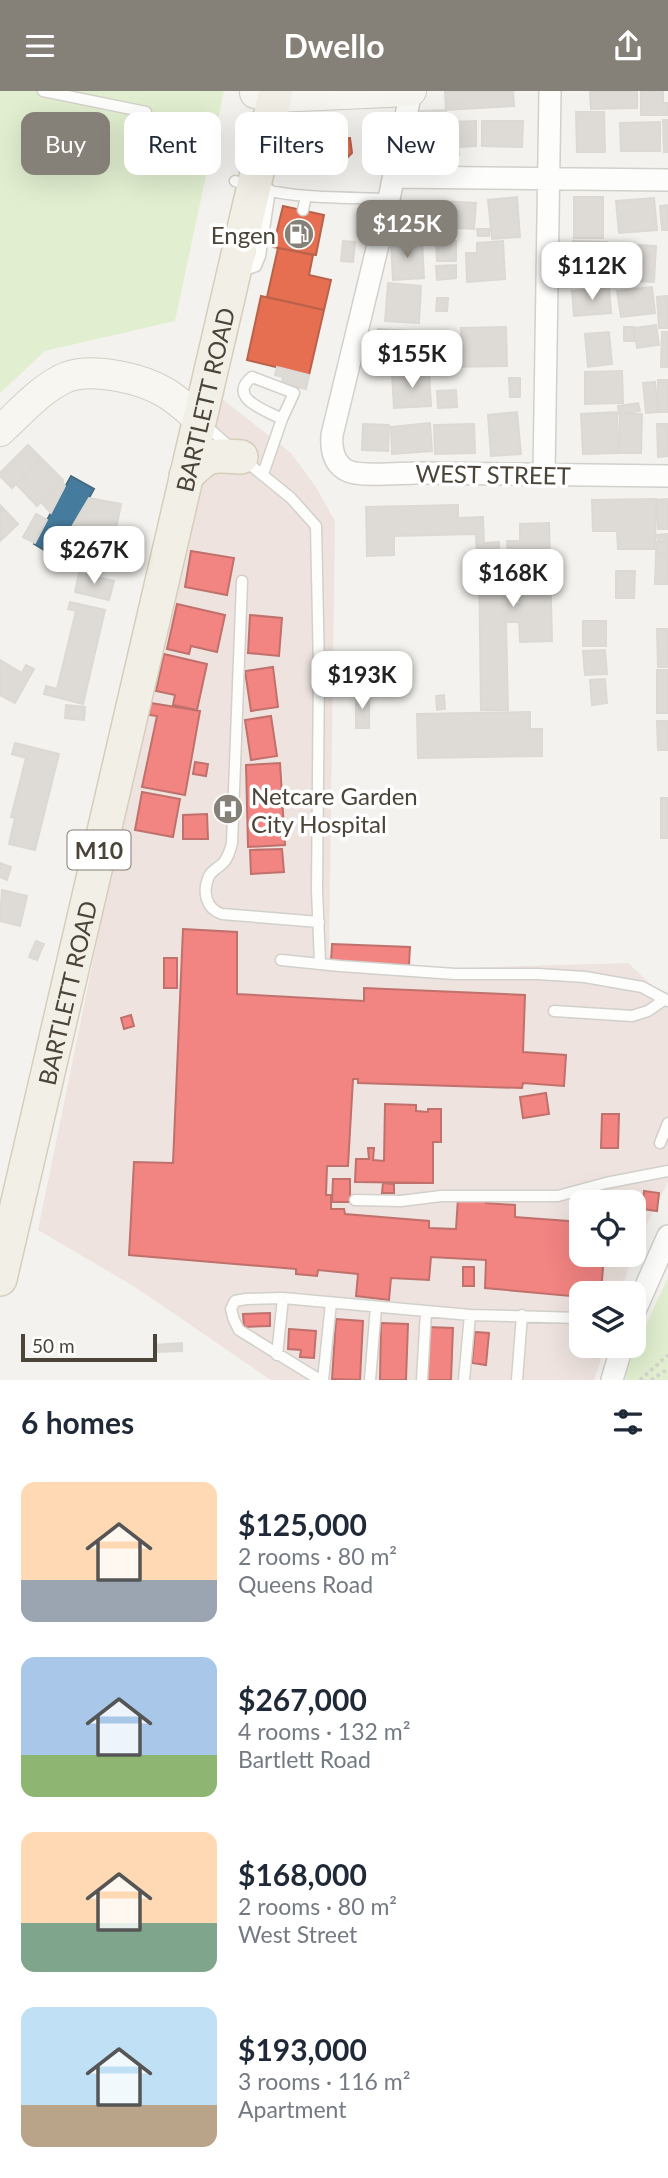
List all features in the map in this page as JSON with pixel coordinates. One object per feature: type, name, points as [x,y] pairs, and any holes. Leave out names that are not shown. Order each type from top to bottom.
[{"type":"main road","points":[[265,93],[411,91]]},
{"type":"main road","name":"BARTLETT ROAD","points":[[4,1219],[187,476],[191,412],[252,252],[253,187],[265,93]]},
{"type":"main road","name":"BARTLETT ROAD","points":[[1,1271],[4,1219],[127,660],[253,187]]},
{"type":"main road","points":[[0,431],[51,387],[78,374],[108,375],[138,381],[166,393],[191,412]]},
{"type":"main road","points":[[187,476],[205,458],[217,456],[253,466]]},
{"type":"street","points":[[389,199],[411,91]]},
{"type":"street","points":[[544,474],[550,91]]},
{"type":"street","points":[[394,177],[668,180]]},
{"type":"street","name":"WEST STREET","points":[[389,199],[332,435],[331,448],[345,470],[356,474],[668,476]]},
{"type":"street","points":[[646,1286],[668,1236]]},
{"type":"street","points":[[612,1380],[618,1358]]},
{"type":"lane","points":[[43,91],[146,112]]},
{"type":"lane","points":[[253,187],[306,196],[389,199]]},
{"type":"lane","points":[[303,210],[306,196]]},
{"type":"lane","points":[[253,466],[282,419],[294,393],[253,377],[246,382],[243,390],[249,402],[282,419]]},
{"type":"lane","points":[[191,412],[291,498],[316,526],[319,669],[317,877],[320,963]]},
{"type":"lane","points":[[242,581],[232,843],[223,863],[214,869],[209,877],[207,904],[213,912],[222,914],[319,922]]},
{"type":"lane","points":[[281,960],[455,974],[586,977],[642,987],[666,1000]]},
{"type":"lane","points":[[554,1011],[632,1016],[648,1011],[666,1000]]},
{"type":"lane","points":[[660,1143],[668,1123]]},
{"type":"lane","points":[[355,1200],[401,1201],[441,1196],[558,1196],[668,1171]]},
{"type":"lane","points":[[331,1303],[321,1380],[239,1330],[231,1309],[235,1301],[283,1298],[470,1315],[569,1317]]},
{"type":"lane","points":[[277,1355],[283,1298]]},
{"type":"lane","points":[[370,1380],[376,1307]]},
{"type":"lane","points":[[422,1380],[426,1311]]},
{"type":"lane","points":[[464,1380],[470,1315]]},
{"type":"lane","points":[[517,1380],[522,1315]]},
{"type":"path","points":[[640,1380],[668,1356]]},
{"type":"path","points":[[651,1380],[668,1369]]},
{"type":"shaded area","name":"Netcare Garden City Hospital","points":[[221,398],[291,453],[316,487],[335,521],[329,955],[333,958],[393,966],[460,968],[628,963],[656,989],[668,993],[668,1182],[646,1225],[646,1190],[569,1190],[569,1267],[629,1267],[624,1281],[569,1281],[569,1358],[601,1358],[594,1380],[271,1380],[135,1287],[38,1230],[153,686]]},
{"type":"green space","points":[[0,91],[224,91],[220,112],[124,112],[124,175],[206,175],[175,321],[45,351],[0,393]]},
{"type":"green space","points":[[668,1277],[668,1380],[626,1380],[626,1370],[631,1358],[646,1358],[646,1326]]},
{"type":"building: Shops","points":[[348,138],[352,153],[348,157]]},
{"type":"building: Shops","points":[[283,206],[324,215],[316,255],[273,247]]},
{"type":"building: Shops","points":[[278,248],[313,255],[309,275],[331,280],[324,310],[267,297]]},
{"type":"building: Shops","points":[[261,296],[324,310],[309,375],[247,360]]},
{"type":"building: Health","points":[[191,551],[234,558],[227,595],[185,587]]},
{"type":"building: Health","points":[[177,604],[225,615],[217,652],[191,646],[189,654],[167,649]]},
{"type":"building: Health","points":[[250,615],[282,618],[279,656],[248,653]]},
{"type":"building: Health","points":[[164,654],[207,664],[197,710],[173,705],[175,695],[156,691]]},
{"type":"building: Health","points":[[273,667],[278,707],[251,711],[245,671]]},
{"type":"building: Health","points":[[151,703],[200,711],[185,795],[142,787],[157,716],[149,715]]},
{"type":"building: Health","points":[[271,716],[277,756],[251,760],[245,720]]},
{"type":"building: Health","points":[[195,762],[208,764],[206,776],[193,774]]},
{"type":"building: Health","points":[[280,763],[285,845],[248,847],[246,765]]},
{"type":"building: Health","points":[[142,792],[180,799],[173,837],[135,830]]},
{"type":"building: Health","points":[[207,814],[208,839],[183,839],[183,815]]},
{"type":"building: Health","points":[[282,849],[284,872],[251,874],[250,850]]},
{"type":"building: Health","points":[[183,929],[237,932],[237,994],[364,1001],[364,988],[525,995],[523,1052],[566,1055],[564,1086],[523,1083],[522,1088],[358,1083],[358,1079],[353,1079],[348,1166],[327,1166],[326,1195],[331,1195],[331,1209],[344,1209],[345,1214],[429,1221],[429,1228],[456,1229],[458,1198],[486,1199],[486,1203],[515,1205],[515,1217],[569,1221],[569,1267],[603,1267],[602,1281],[569,1281],[569,1296],[485,1288],[486,1260],[431,1257],[429,1280],[391,1278],[389,1300],[356,1296],[358,1274],[318,1270],[317,1276],[296,1274],[296,1269],[129,1255],[134,1162],[173,1163]]},
{"type":"building: Health","points":[[332,944],[410,947],[409,965],[331,962]]},
{"type":"building: Health","points":[[164,958],[177,958],[177,988],[164,988]]},
{"type":"building: Health","points":[[131,1015],[134,1026],[124,1029],[121,1018]]},
{"type":"building: Health","points":[[546,1093],[549,1114],[523,1118],[520,1097]]},
{"type":"building: Health","points":[[385,1104],[416,1105],[416,1111],[441,1109],[441,1142],[433,1142],[433,1183],[355,1182],[356,1159],[369,1159],[368,1148],[374,1148],[373,1160],[384,1161]]},
{"type":"building: Health","points":[[602,1114],[619,1114],[618,1148],[601,1148]]},
{"type":"building: Health","points":[[333,1179],[350,1179],[350,1202],[332,1202]]},
{"type":"building: Health","points":[[383,1183],[394,1184],[394,1193],[382,1193]]},
{"type":"building: Health","points":[[646,1191],[659,1193],[657,1211],[646,1210]]},
{"type":"building: Health","points":[[463,1267],[474,1267],[474,1286],[463,1286]]},
{"type":"building: Health","points":[[270,1313],[270,1326],[244,1327],[243,1314]]},
{"type":"building: Health","points":[[336,1319],[363,1321],[360,1380],[332,1379]]},
{"type":"building: Health","points":[[381,1323],[408,1324],[406,1380],[380,1380]]},
{"type":"building: Health","points":[[426,1327],[453,1328],[451,1380],[424,1380]]},
{"type":"building: Health","points":[[289,1329],[316,1331],[314,1358],[300,1357],[301,1350],[288,1349]]},
{"type":"building: Health","points":[[475,1332],[489,1333],[486,1365],[472,1363]]},
{"type":"building: Public","points":[[71,476],[94,489],[56,557],[34,544]]},
{"type":"building: Other","points":[[445,91],[513,91],[514,106],[446,110]]},
{"type":"building: Other","points":[[590,91],[637,91],[637,108],[591,109]]},
{"type":"building: Other","points":[[641,91],[663,91],[663,103],[668,103],[668,115],[641,115]]},
{"type":"building: Other","points":[[446,110],[446,112],[419,112]]},
{"type":"building: Other","points":[[576,112],[604,112],[605,152],[577,152]]},
{"type":"building: Other","points":[[663,120],[668,120],[668,152],[664,152]]},
{"type":"building: Other","points":[[476,121],[476,146],[459,147],[459,122]]},
{"type":"building: Other","points":[[482,121],[523,121],[522,147],[482,146]]},
{"type":"building: Other","points":[[660,122],[660,151],[621,151],[620,123]]},
{"type":"building: Other","points":[[517,197],[520,237],[492,239],[488,200]]},
{"type":"building: Other","points":[[574,197],[603,197],[603,238],[574,238]]},
{"type":"building: Other","points":[[654,198],[657,230],[619,233],[616,201]]},
{"type":"building: Other","points":[[439,201],[476,203],[474,229],[438,227]]},
{"type":"building: Other","points":[[668,205],[668,230],[662,230],[660,206]]},
{"type":"building: Other","points":[[477,229],[489,229],[489,236],[478,236]]},
{"type":"building: Other","points":[[422,240],[424,278],[393,280],[391,241]]},
{"type":"building: Other","points":[[343,241],[355,242],[353,262],[341,261]]},
{"type":"building: Other","points":[[436,241],[456,241],[456,261],[437,261]]},
{"type":"building: Other","points":[[503,241],[505,279],[467,282],[466,253],[477,253],[477,243]]},
{"type":"building: Other","points":[[573,241],[607,242],[606,256],[573,256]]},
{"type":"building: Other","points":[[617,244],[656,246],[654,282],[616,280],[616,267],[606,266],[607,257],[616,258]]},
{"type":"building: Other","points":[[456,265],[456,278],[437,280],[436,266]]},
{"type":"building: Other","points":[[577,268],[607,269],[606,283],[577,282]]},
{"type":"building: Other","points":[[388,283],[421,286],[419,323],[385,321]]},
{"type":"building: Other","points":[[652,287],[655,313],[621,317],[617,291]]},
{"type":"building: Other","points":[[609,288],[611,313],[574,316],[572,291]]},
{"type":"building: Other","points":[[668,296],[668,328],[659,328],[657,297]]},
{"type":"building: Other","points":[[437,298],[448,298],[447,311],[436,311]]},
{"type":"building: Other","points":[[656,325],[659,345],[637,348],[634,328]]},
{"type":"building: Other","points":[[506,327],[507,366],[449,367],[449,355],[462,354],[461,328]]},
{"type":"building: Other","points":[[624,327],[634,327],[634,341],[624,341]]},
{"type":"building: Other","points":[[378,329],[412,331],[411,365],[377,364]]},
{"type":"building: Other","points":[[609,332],[612,364],[588,367],[585,334]]},
{"type":"building: Other","points":[[662,332],[668,332],[668,367],[661,367]]},
{"type":"building: Other","points":[[435,347],[447,347],[448,368],[435,368]]},
{"type":"building: Other","points":[[277,367],[309,375],[306,389],[282,383],[283,377],[275,375]]},
{"type":"building: Other","points":[[429,371],[431,406],[394,408],[392,374]]},
{"type":"building: Other","points":[[622,371],[623,403],[585,404],[585,372]]},
{"type":"building: Other","points":[[509,378],[520,378],[520,397],[510,397]]},
{"type":"building: Other","points":[[658,380],[668,380],[668,412],[658,412]]},
{"type":"building: Other","points":[[655,382],[658,412],[646,413],[643,383]]},
{"type":"building: Other","points":[[456,390],[457,407],[438,408],[437,391]]},
{"type":"building: Other","points":[[638,403],[640,411],[619,414],[618,406]]},
{"type":"building: Other","points":[[517,412],[521,454],[491,456],[488,415]]},
{"type":"building: Other","points":[[617,412],[618,453],[583,454],[581,414]]},
{"type":"building: Other","points":[[620,414],[642,414],[641,453],[619,453]]},
{"type":"building: Other","points":[[430,423],[432,451],[392,454],[391,427]]},
{"type":"building: Other","points":[[363,424],[389,425],[388,451],[362,450]]},
{"type":"building: Other","points":[[474,424],[475,453],[435,454],[434,425]]},
{"type":"building: Other","points":[[657,424],[668,424],[668,456],[658,457]]},
{"type":"building: Other","points":[[28,445],[41,458],[12,488],[0,473]]},
{"type":"building: Other","points":[[41,458],[63,480],[37,506],[16,484]]},
{"type":"building: Other","points":[[62,481],[65,486],[51,513],[41,502]]},
{"type":"building: Other","points":[[89,498],[121,504],[114,539],[85,533],[86,528],[73,525]]},
{"type":"building: Other","points":[[656,499],[655,549],[618,549],[617,531],[593,531],[592,500]]},
{"type":"building: Other","points":[[668,499],[668,529],[658,529],[657,500]]},
{"type":"building: Other","points":[[0,505],[18,524],[0,541]]},
{"type":"building: Other","points":[[458,505],[458,518],[483,517],[484,543],[499,542],[499,558],[477,559],[476,534],[394,536],[394,555],[367,556],[366,507]]},
{"type":"building: Other","points":[[36,514],[47,520],[35,543],[23,537]]},
{"type":"building: Other","points":[[549,523],[552,641],[520,642],[519,622],[506,622],[508,710],[481,710],[479,560],[506,559],[508,604],[520,604],[519,552],[508,553],[507,541],[520,541],[520,524]]},
{"type":"building: Other","points":[[73,530],[83,536],[77,546],[67,539]]},
{"type":"building: Other","points":[[668,534],[668,541],[658,542],[657,535]]},
{"type":"building: Other","points":[[63,542],[75,548],[67,563],[56,557]]},
{"type":"building: Other","points":[[657,542],[668,542],[668,554],[656,553]]},
{"type":"building: Other","points":[[656,555],[668,556],[668,584],[655,584]]},
{"type":"building: Other","points":[[616,571],[635,571],[634,598],[616,598]]},
{"type":"building: Other","points":[[79,573],[114,581],[109,600],[75,592]]},
{"type":"building: Other","points":[[70,602],[105,610],[83,704],[44,694],[46,686],[57,689],[76,611],[68,609]]},
{"type":"building: Other","points":[[583,621],[606,621],[606,646],[583,646]]},
{"type":"building: Other","points":[[657,629],[668,629],[668,667],[658,667]]},
{"type":"building: Other","points":[[605,650],[607,674],[585,675],[583,651]]},
{"type":"building: Other","points":[[0,660],[22,673],[26,665],[34,669],[15,703],[0,695]]},
{"type":"building: Other","points":[[657,670],[668,670],[668,713],[657,713]]},
{"type":"building: Other","points":[[605,679],[607,703],[592,705],[590,680]]},
{"type":"building: Other","points":[[356,695],[369,695],[369,728],[356,728]]},
{"type":"building: Other","points":[[444,695],[445,709],[437,710],[436,696]]},
{"type":"building: Other","points":[[66,705],[85,707],[84,720],[65,718]]},
{"type":"building: Other","points":[[530,712],[530,729],[542,729],[542,756],[418,758],[417,714]]},
{"type":"building: Other","points":[[657,721],[668,721],[668,750],[658,750]]},
{"type":"building: Other","points":[[15,743],[59,754],[35,850],[9,844],[15,818],[11,817],[26,758],[12,754]]},
{"type":"building: Other","points":[[661,798],[668,798],[668,838],[661,838]]},
{"type":"building: Other","points":[[0,863],[11,867],[7,880],[0,877]]},
{"type":"building: Other","points":[[2,890],[27,896],[20,926],[0,921]]},
{"type":"building: Other","points":[[36,941],[44,944],[37,960],[29,957]]},
{"type":"building: Other","points":[[182,1343],[182,1351],[155,1352],[155,1345]]},
{"type":"place","name":"Engen","points":[[299,234]]},
{"type":"place","name":"Netcare Garden City Hospital","points":[[228,809]]}]
